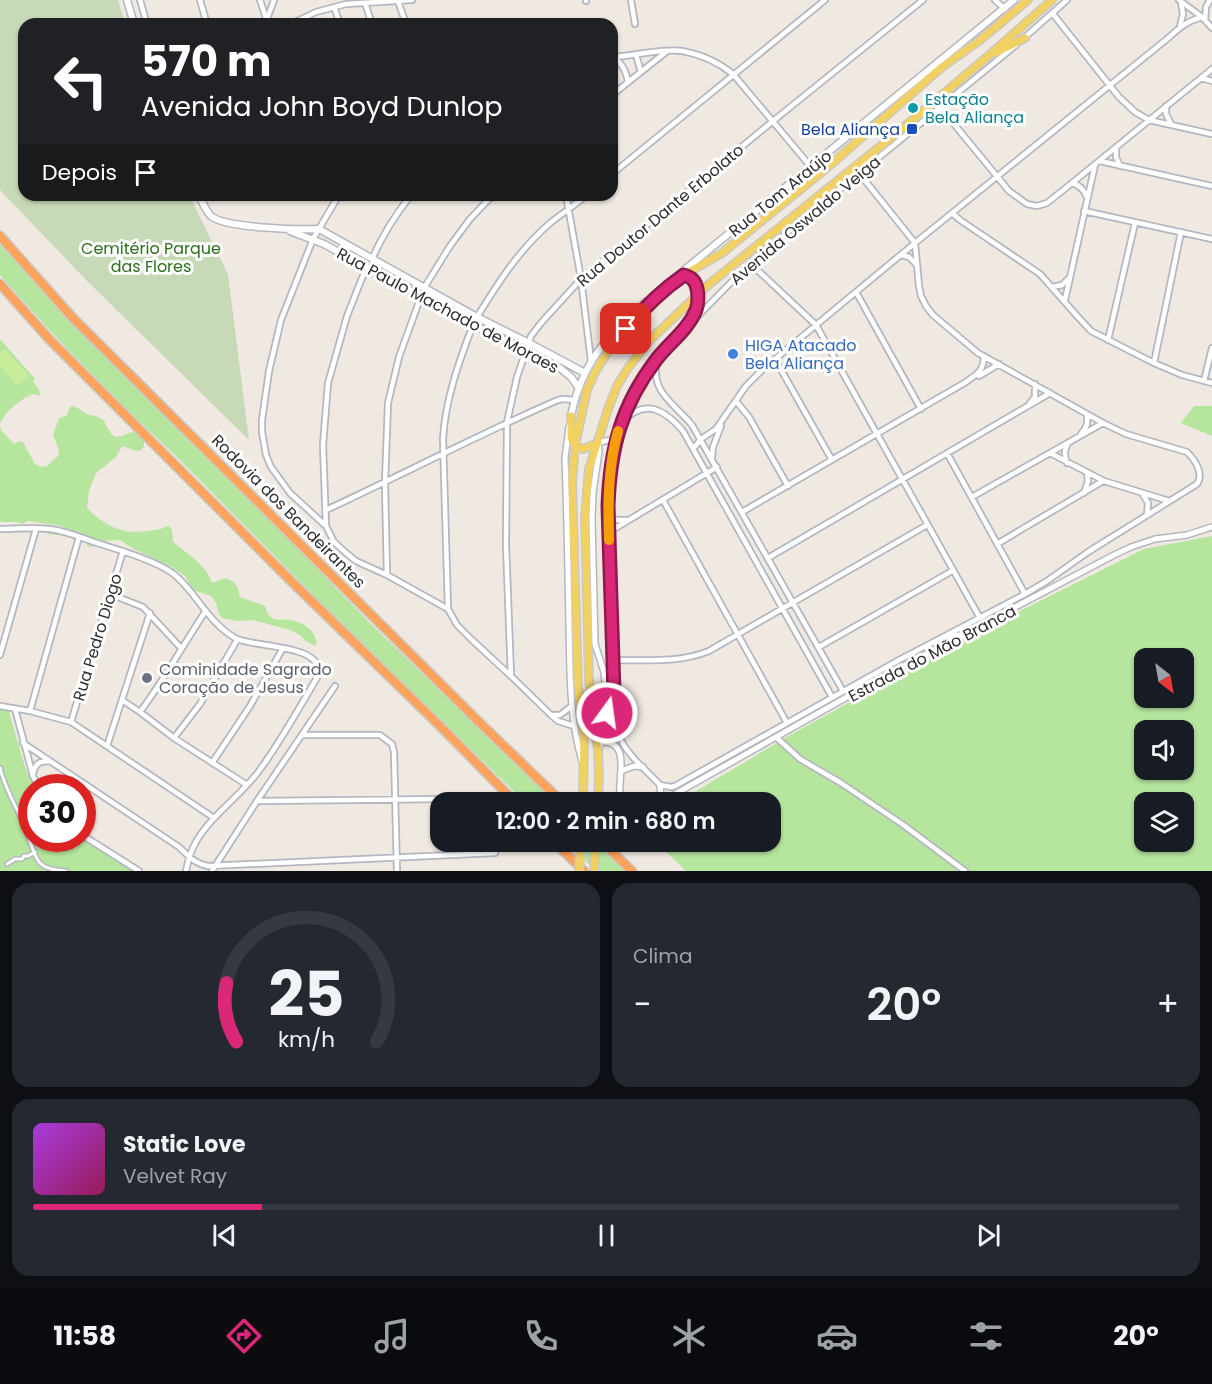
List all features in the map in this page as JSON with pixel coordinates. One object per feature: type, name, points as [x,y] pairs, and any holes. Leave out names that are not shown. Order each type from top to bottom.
[{"type":"highway","name":"Rodovia dos Bandeirantes","points":[[0,236],[72,317],[468,712],[552,792]]},
{"type":"highway","points":[[0,284],[49,339],[505,792]]},
{"type":"highway","points":[[564,852],[582,871]]},
{"type":"highway","points":[[612,852],[632,871]]},
{"type":"main road","points":[[126,0],[132,18]]},
{"type":"main road","name":"Rua Tom Araújo","points":[[671,282],[1014,0]]},
{"type":"main road","points":[[598,443],[583,449],[575,445],[571,438],[571,416],[578,387],[591,361],[603,344],[671,282],[722,253],[829,166],[928,79],[1029,0]]},
{"type":"main road","points":[[598,792],[598,750],[589,679],[585,518],[593,455],[608,410],[628,368],[649,341],[697,294],[883,144],[1052,0]]},
{"type":"main road","points":[[987,57],[1025,38]]},
{"type":"main road","points":[[202,201],[211,216],[221,222],[244,226],[319,229]]},
{"type":"main road","name":"Rua Paulo Machado de Moraes","points":[[283,228],[313,239],[473,325],[567,372],[578,387]]},
{"type":"main road","name":"Rua Paulo Machado de Moraes","points":[[319,229],[477,317],[585,373]]},
{"type":"main road","points":[[684,275],[695,282],[698,305],[685,328]]},
{"type":"main road","points":[[584,792],[584,735],[578,687],[573,534],[572,482],[575,445],[587,390],[594,372],[603,356],[638,312]]},
{"type":"main road","points":[[581,852],[582,871]]},
{"type":"main road","points":[[594,871],[595,852]]},
{"type":"street","points":[[140,0],[145,18]]},
{"type":"street","points":[[200,0],[205,18]]},
{"type":"street","points":[[260,0],[267,18]]},
{"type":"street","points":[[269,18],[274,0]]},
{"type":"street","points":[[327,0],[337,18]]},
{"type":"street","points":[[304,17],[352,2],[412,0]]},
{"type":"street","points":[[631,0],[635,24]]},
{"type":"street","points":[[618,169],[825,0]]},
{"type":"street","name":"Rua Doutor Dante Erbolato","points":[[511,676],[506,545],[507,422],[517,377],[531,336],[581,279],[923,0]]},
{"type":"street","points":[[995,0],[1005,9]]},
{"type":"street","name":"Avenida Oswaldo Veiga","points":[[614,692],[608,516],[609,482],[616,438],[636,389],[657,358],[750,263],[1025,38],[1067,0]]},
{"type":"street","points":[[1204,19],[1210,0]]},
{"type":"street","points":[[398,1],[404,18]]},
{"type":"street","points":[[1180,1],[1212,28]]},
{"type":"street","points":[[1180,1],[1184,12],[1180,26]]},
{"type":"street","points":[[365,3],[370,18]]},
{"type":"street","points":[[1053,14],[1129,108],[1149,120],[1212,134]]},
{"type":"street","points":[[712,458],[713,447],[722,423],[736,401],[746,386],[775,359],[1180,26],[1189,21],[1204,19]]},
{"type":"street","points":[[618,90],[667,51]]},
{"type":"street","points":[[618,57],[681,51],[715,62],[733,74],[811,167]]},
{"type":"street","points":[[636,55],[641,72]]},
{"type":"street","points":[[618,61],[626,71],[628,82]]},
{"type":"street","points":[[940,107],[1013,195],[1034,207],[1047,203],[1212,69]]},
{"type":"street","points":[[1201,78],[1212,81]]},
{"type":"street","points":[[1166,106],[1166,114],[1171,124]]},
{"type":"street","points":[[1116,147],[1116,157],[1120,166]]},
{"type":"street","points":[[1100,161],[1212,186]]},
{"type":"street","points":[[1065,300],[1095,165]]},
{"type":"street","points":[[614,692],[619,735],[629,751],[660,785],[675,786],[832,697],[1025,594],[1197,484],[1200,479],[1200,472],[1187,452],[1126,434],[1103,423],[984,356],[933,315],[921,296],[915,243],[859,173]]},
{"type":"street","points":[[1080,176],[1087,180],[1090,188]]},
{"type":"street","points":[[1072,183],[1084,192],[1087,199]]},
{"type":"street","points":[[335,201],[313,239],[281,320],[264,397],[262,432],[266,455],[271,467],[290,493],[326,526],[334,542],[345,552],[356,561],[387,575],[448,609]]},
{"type":"street","points":[[372,259],[406,201]]},
{"type":"street","points":[[387,575],[384,483],[388,403],[399,357],[424,288],[450,246],[486,201]]},
{"type":"street","points":[[567,201],[581,279],[591,361]]},
{"type":"street","points":[[477,317],[514,261],[550,223],[579,201]]},
{"type":"street","points":[[1084,211],[1212,239]]},
{"type":"street","points":[[952,213],[1040,274],[1091,331],[1182,375],[1212,382]]},
{"type":"street","points":[[1108,340],[1135,223]]},
{"type":"street","points":[[1154,363],[1181,232]]},
{"type":"street","points":[[901,255],[909,257],[917,265]]},
{"type":"street","points":[[750,263],[816,325],[980,618]]},
{"type":"street","points":[[326,526],[322,445],[328,383],[347,316],[366,268]]},
{"type":"street","points":[[1052,287],[1062,285],[1070,277]]},
{"type":"street","points":[[856,292],[921,409]]},
{"type":"street","points":[[473,325],[464,348],[444,424],[448,609],[457,625],[551,715],[558,721],[574,726]]},
{"type":"street","points":[[1204,381],[1212,348]]},
{"type":"street","points":[[966,382],[981,371],[984,356]]},
{"type":"street","points":[[657,358],[655,378],[658,387],[662,394],[685,416],[701,439],[843,691]]},
{"type":"street","points":[[775,359],[832,460]]},
{"type":"street","points":[[742,512],[999,364]]},
{"type":"street","points":[[1021,410],[1035,396],[1035,384]]},
{"type":"street","points":[[768,558],[1050,393]]},
{"type":"street","points":[[326,510],[507,422],[558,400],[575,400]]},
{"type":"street","points":[[736,401],[749,417],[788,486]]},
{"type":"street","points":[[621,423],[639,410],[652,409],[667,415],[683,431],[832,697]]},
{"type":"street","points":[[1079,436],[1086,428],[1087,414]]},
{"type":"street","points":[[571,416],[566,458],[570,685],[574,726],[584,771]]},
{"type":"street","points":[[693,448],[722,423]]},
{"type":"street","points":[[972,497],[1103,423]]},
{"type":"street","points":[[598,750],[602,742],[607,713],[604,672],[595,644],[593,493],[599,452],[598,443],[616,438]]},
{"type":"street","points":[[1067,463],[1064,455],[1068,443]]},
{"type":"street","points":[[947,453],[1025,594]]},
{"type":"street","points":[[1050,453],[1104,481],[1169,501]]},
{"type":"street","points":[[609,532],[717,467]]},
{"type":"street","points":[[1084,493],[1088,481],[1086,473]]},
{"type":"street","points":[[997,544],[1104,481]]},
{"type":"street","points":[[1142,493],[1148,502],[1147,515]]},
{"type":"street","points":[[663,500],[787,723]]},
{"type":"street","points":[[608,516],[619,520],[631,518]]},
{"type":"street","points":[[614,660],[683,659],[710,651],[927,525]]},
{"type":"street","name":"Estrada do Mão Branca","points":[[679,792],[877,680],[1131,548],[1155,539],[1187,535],[1212,527]]},
{"type":"street","points":[[0,529],[48,529],[65,532],[123,551],[166,569],[189,590],[216,624],[237,640],[308,655],[317,665],[318,676],[266,761],[195,842],[186,871]]},
{"type":"street","points":[[0,655],[36,530]]},
{"type":"street","points":[[30,711],[79,537]]},
{"type":"street","name":"Rua Pedro Diogo","points":[[71,722],[123,551]]},
{"type":"street","points":[[819,648],[952,571]]},
{"type":"street","points":[[110,594],[143,607],[182,648]]},
{"type":"street","points":[[140,712],[157,690],[205,612]]},
{"type":"street","points":[[107,746],[150,613]]},
{"type":"street","points":[[942,638],[967,633]]},
{"type":"street","points":[[174,738],[200,704],[237,640]]},
{"type":"street","points":[[212,763],[250,706],[283,648]]},
{"type":"street","points":[[212,871],[335,686]]},
{"type":"street","points":[[607,713],[614,692]]},
{"type":"street","points":[[122,700],[174,738],[247,785]]},
{"type":"street","points":[[0,706],[71,722],[214,819]]},
{"type":"street","points":[[551,715],[560,715],[572,706]]},
{"type":"street","points":[[15,709],[32,774]]},
{"type":"street","points":[[303,735],[380,735],[392,744],[397,871]]},
{"type":"street","points":[[777,738],[800,759],[894,818],[965,871]]},
{"type":"street","points":[[602,742],[608,741],[618,749],[621,771],[620,792]]},
{"type":"street","points":[[24,743],[179,847],[195,863],[201,865],[495,853]]},
{"type":"street","points":[[33,774],[34,767],[42,761],[51,761]]},
{"type":"street","points":[[621,771],[634,766],[643,767]]},
{"type":"street","points":[[0,768],[18,812]]},
{"type":"street","points":[[660,785],[660,792]]},
{"type":"street","points":[[257,801],[430,799]]},
{"type":"street","points":[[96,844],[139,871]]},
{"type":"street","points":[[7,864],[34,852],[44,866],[66,871]]},
{"type":"green space","name":"Cemitério Parque das Flores","points":[[0,0],[118,0],[123,18],[18,18],[18,201],[192,201],[228,274],[249,440],[87,281],[0,190]]},
{"type":"green space","points":[[0,244],[68,320],[370,623],[544,792],[515,792],[125,408],[0,275]]},
{"type":"green space","points":[[0,339],[35,379],[33,382],[41,396],[33,394],[18,403],[5,415],[0,424]]},
{"type":"green space","points":[[5,349],[29,376],[17,385],[0,366],[0,353]]},
{"type":"green space","points":[[72,406],[101,418],[114,436],[118,437],[133,432],[144,441],[144,446],[137,451],[122,446],[116,457],[96,473],[89,491],[87,508],[91,512],[109,525],[128,532],[157,530],[169,526],[172,530],[173,542],[206,571],[211,582],[224,578],[234,582],[240,597],[265,606],[270,617],[296,621],[309,629],[315,637],[316,646],[290,630],[253,620],[237,621],[222,618],[211,596],[196,591],[185,576],[120,540],[104,541],[89,547],[85,536],[78,531],[66,536],[47,534],[64,528],[62,526],[28,521],[22,524],[0,522],[0,426],[14,444],[19,441],[23,442],[35,464],[41,467],[47,466],[58,456],[59,450],[53,435],[59,419],[67,415]]},
{"type":"green space","points":[[1194,406],[1212,406],[1212,436],[1181,423]]},
{"type":"green space","points":[[1212,536],[1212,871],[686,871],[666,852],[781,852],[781,792],[695,792],[785,738],[954,644],[1144,549]]},
{"type":"green space","points":[[0,707],[8,709],[28,774],[18,774],[18,852],[96,852],[96,845],[135,871],[0,871]]},
{"type":"green space","points":[[585,852],[604,852],[624,871],[595,871],[585,860]]},
{"type":"slow traffic","points":[[609,540],[609,482],[618,431]]},
{"type":"place","name":"Estação Bela Aliança","points":[[913,108]]},
{"type":"place","name":"Bela Aliança","points":[[912,129]]},
{"type":"place","name":"HIGA Atacado Bela Aliança","points":[[733,354]]},
{"type":"place","name":"Cominidade Sagrado Coração de Jesus","points":[[147,678]]},
{"type":"route","points":[[607,713],[614,692],[608,506],[613,452],[618,431],[636,389],[657,358],[685,328],[696,310],[698,300],[695,282],[684,275],[646,306],[626,329]]}]
